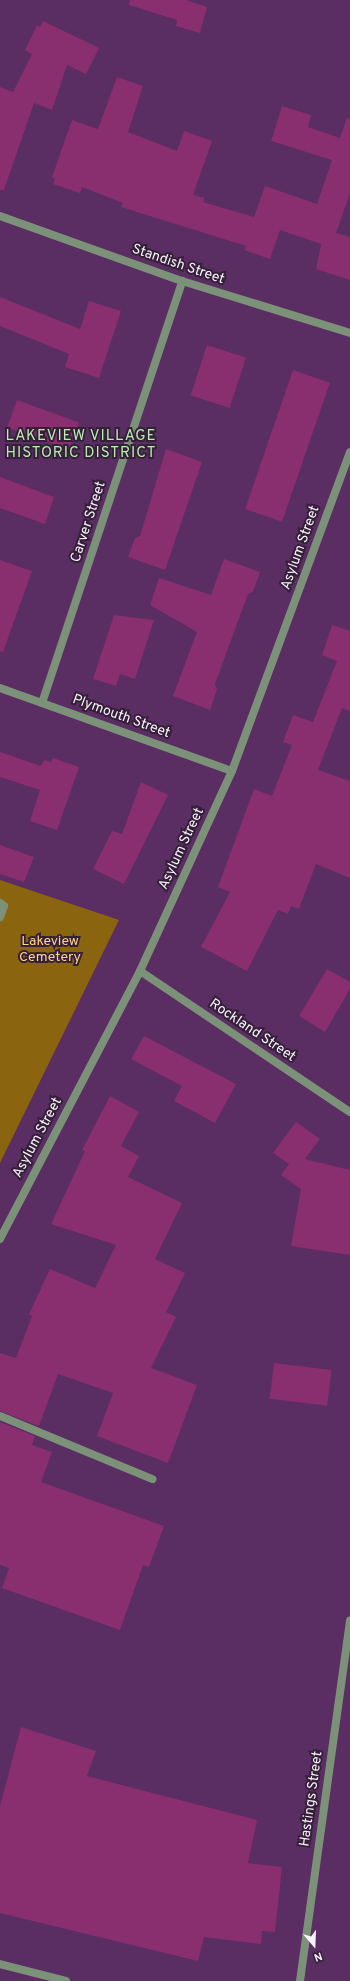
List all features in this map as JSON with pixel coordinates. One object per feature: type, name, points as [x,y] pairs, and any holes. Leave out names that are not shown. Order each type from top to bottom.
[{"type":"street","name":"Standish Street","points":[[0,216],[182,281],[350,333]]},
{"type":"street","name":"Carver Street","points":[[42,703],[182,281]]},
{"type":"street","name":"Asylum Street","points":[[0,1239],[3,1227],[140,971],[232,770],[350,452]]},
{"type":"street","name":"Plymouth Street","points":[[0,688],[232,770]]},
{"type":"street","points":[[0,904],[4,906],[0,917]]},
{"type":"street","name":"Rockland Street","points":[[140,971],[350,1112]]},
{"type":"street","points":[[0,1416],[152,1479]]},
{"type":"street","name":"Hastings Street","points":[[300,1981],[350,1620]]},
{"type":"street","points":[[0,1964],[66,1981]]},
{"type":"green space","name":"Lakeview Cemetery","points":[[0,880],[119,920],[0,1163]]},
{"type":"building","points":[[130,0],[186,0],[207,7],[200,33],[176,26],[177,20],[129,5]]},
{"type":"building","points":[[43,21],[99,48],[86,74],[67,65],[52,110],[34,103],[4,190],[0,190],[0,87],[13,92],[32,54],[25,50],[37,25],[40,27]]},
{"type":"building","points":[[117,77],[143,86],[128,132],[177,151],[184,131],[212,141],[193,195],[205,198],[203,202],[254,217],[265,186],[317,204],[332,160],[271,141],[282,106],[311,115],[308,127],[340,138],[347,118],[350,119],[350,193],[336,233],[350,237],[350,280],[316,269],[321,244],[280,230],[270,259],[244,250],[246,246],[121,207],[123,203],[82,187],[80,193],[53,184],[55,179],[52,177],[72,120],[98,129]]},
{"type":"building","points":[[0,297],[80,329],[89,301],[121,311],[99,378],[65,367],[69,354],[0,326]]},
{"type":"building","points":[[207,345],[246,358],[230,408],[191,395]]},
{"type":"building","points":[[293,370],[330,383],[282,522],[245,509]]},
{"type":"building","points":[[17,400],[79,423],[69,450],[7,427]]},
{"type":"building","points":[[166,449],[202,462],[165,570],[128,557],[135,538],[140,536]]},
{"type":"building","points":[[0,477],[54,497],[45,524],[0,508]]},
{"type":"building","points":[[224,559],[260,572],[253,592],[248,594],[215,684],[217,689],[210,710],[173,696],[197,632],[150,605],[159,578],[211,595]]},
{"type":"building","points":[[0,560],[32,571],[3,652],[0,651]]},
{"type":"building","points":[[114,615],[154,620],[135,679],[120,674],[116,686],[93,679]]},
{"type":"building","points":[[332,625],[350,631],[350,711],[342,708],[318,770],[350,781],[350,878],[316,864],[299,909],[291,906],[288,914],[278,910],[247,971],[201,947],[230,892],[218,887],[254,789],[272,796],[292,745],[283,742],[293,715],[313,722],[337,661],[322,655]]},
{"type":"building","points":[[0,752],[41,766],[44,760],[51,762],[53,758],[79,767],[57,830],[30,821],[40,790],[0,777]]},
{"type":"building","points":[[141,782],[168,795],[124,884],[93,869],[112,831],[122,834]]},
{"type":"building","points":[[0,845],[34,857],[24,882],[0,874]]},
{"type":"building","points":[[327,969],[350,982],[350,989],[325,1032],[299,1016]]},
{"type":"building","points":[[144,1036],[236,1084],[215,1123],[174,1101],[182,1086],[131,1059]]},
{"type":"building","points":[[110,1096],[139,1112],[121,1146],[139,1156],[128,1177],[182,1203],[155,1259],[185,1273],[166,1312],[176,1317],[151,1368],[197,1385],[168,1463],[97,1436],[113,1393],[58,1374],[39,1426],[0,1411],[0,1353],[16,1358],[32,1316],[29,1314],[50,1269],[95,1288],[116,1245],[51,1224],[85,1151],[82,1150]]},
{"type":"building","points":[[296,1122],[320,1139],[305,1159],[350,1170],[350,1255],[291,1246],[301,1189],[281,1175],[289,1164],[273,1153]]},
{"type":"building","points":[[274,1363],[332,1370],[327,1406],[270,1399]]},
{"type":"building","points":[[0,1422],[35,1436],[32,1445],[52,1452],[41,1482],[164,1526],[149,1567],[143,1565],[120,1630],[2,1588],[9,1568],[0,1565]]},
{"type":"building","points":[[21,1727],[96,1751],[87,1776],[257,1820],[248,1863],[282,1867],[275,1932],[262,1931],[261,1944],[204,1937],[198,1961],[0,1913],[0,1806]]},
{"type":"district","name":"LAKEVIEW VILLAGE HISTORIC DISTRICT","points":[[81,444]]}]
